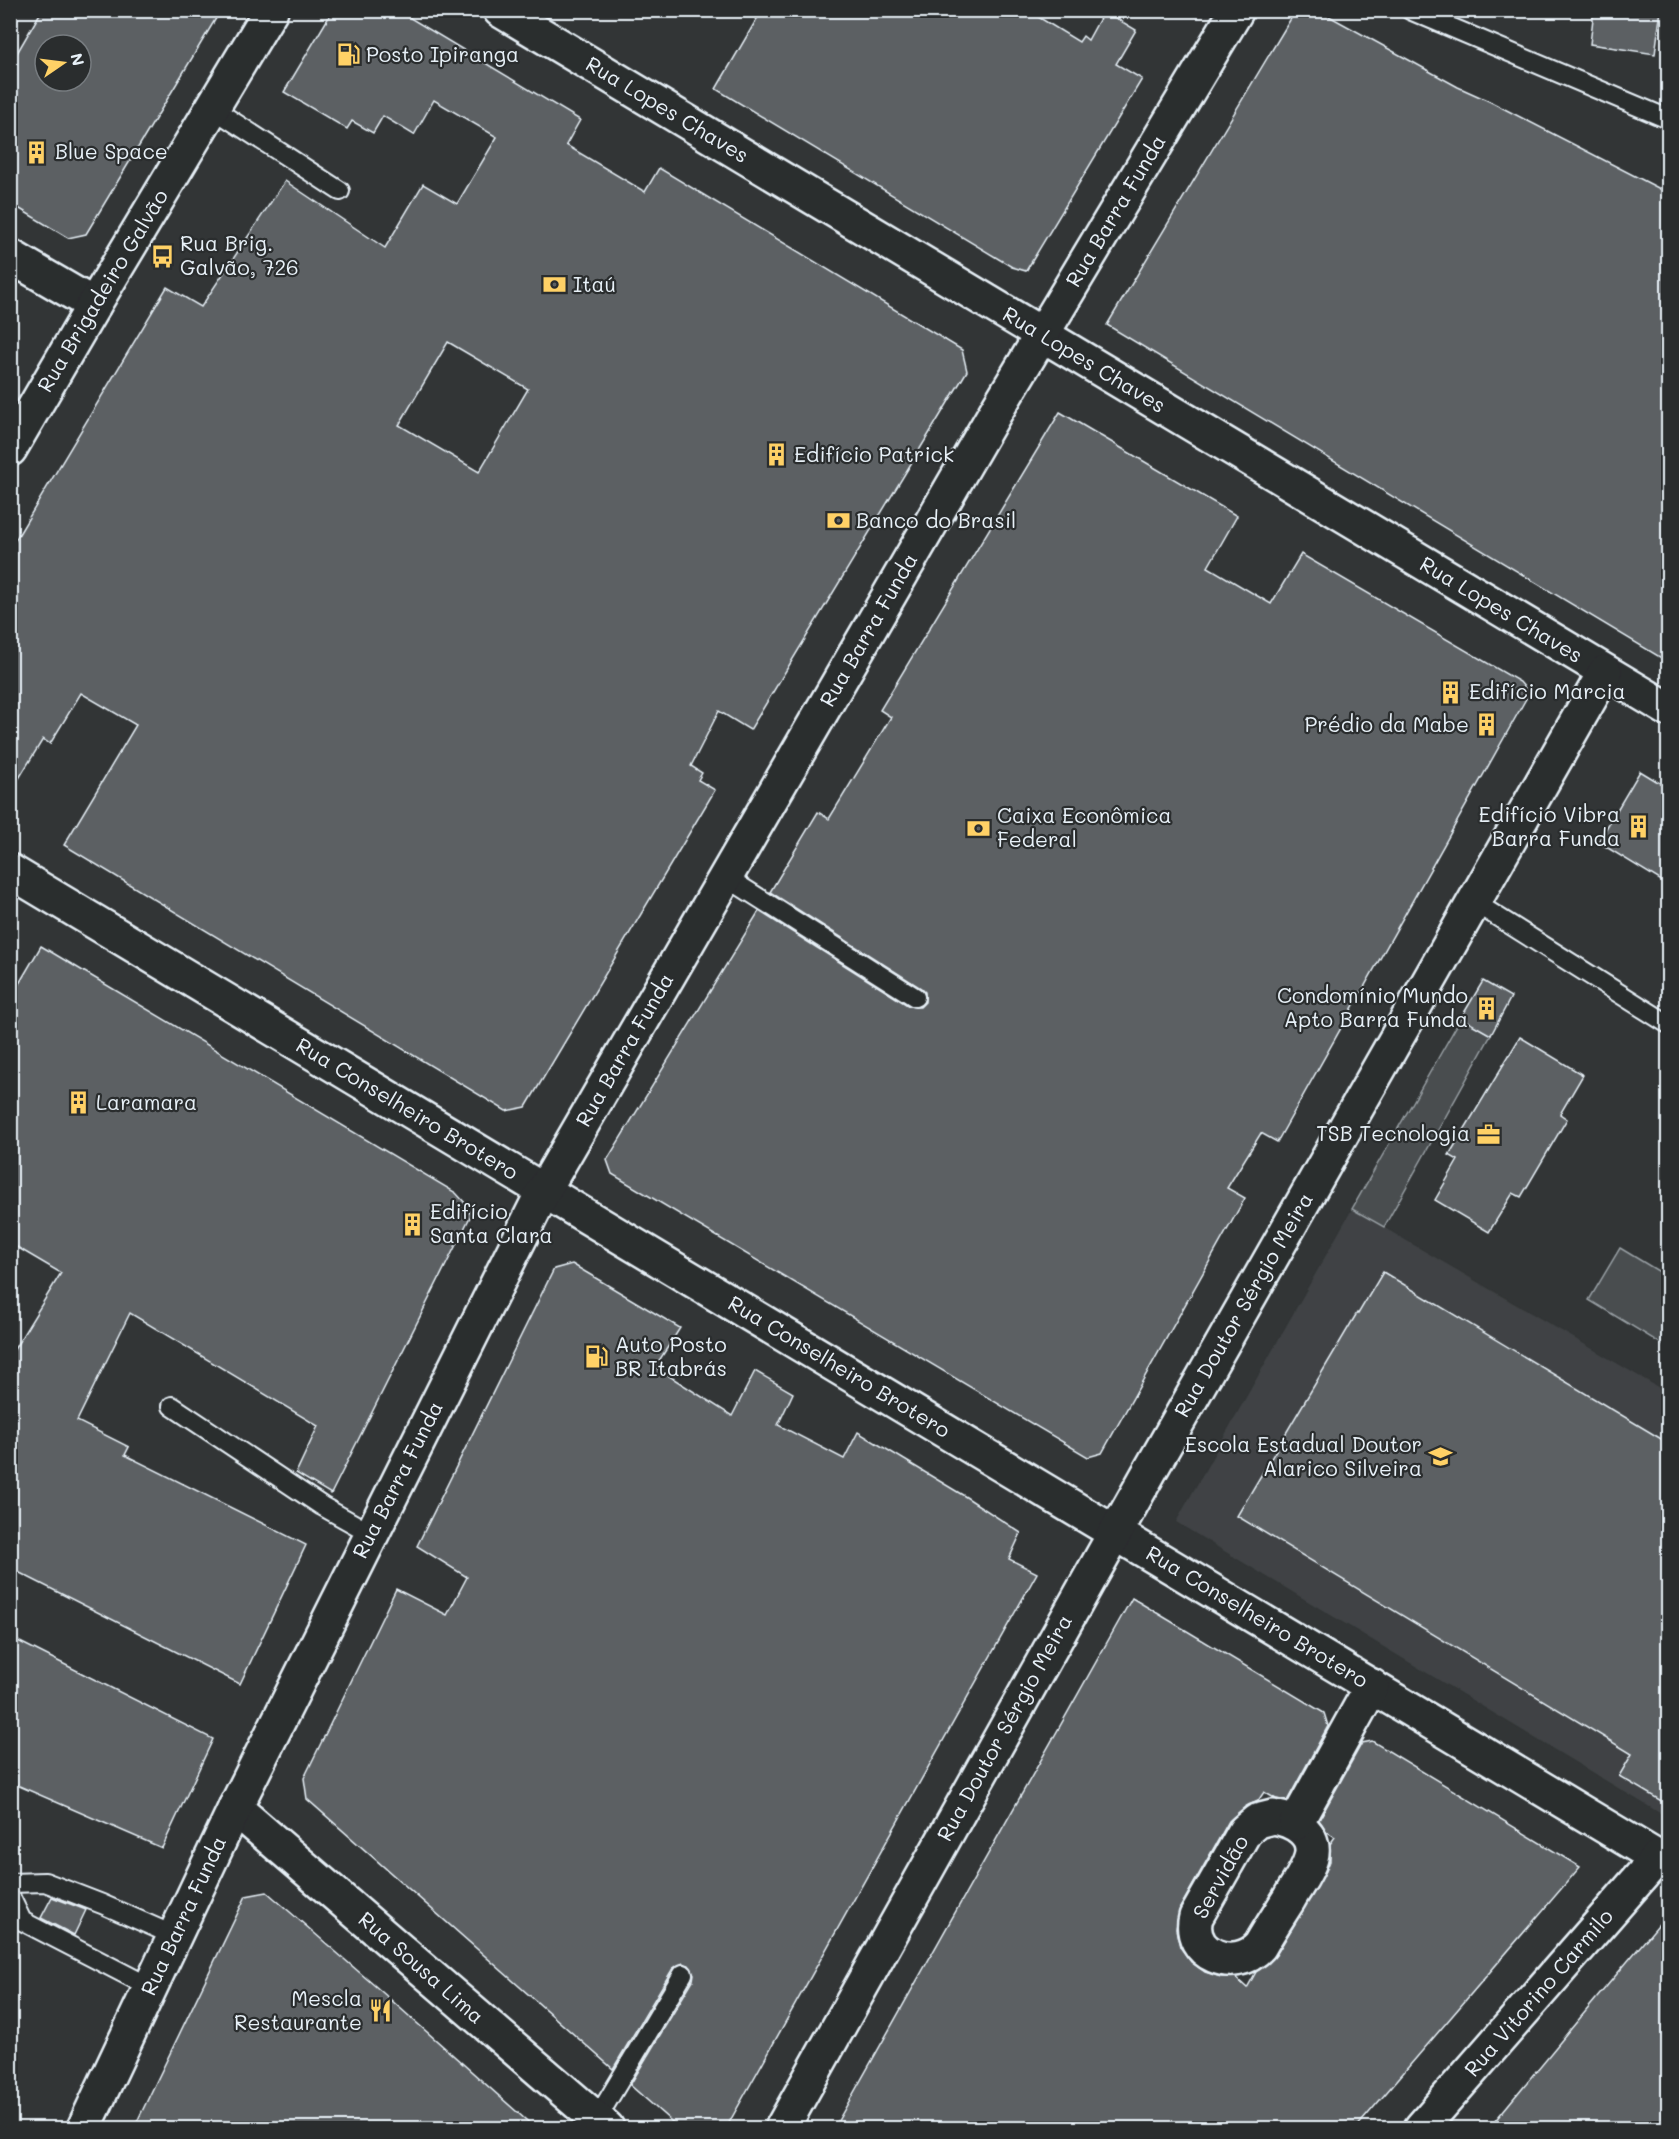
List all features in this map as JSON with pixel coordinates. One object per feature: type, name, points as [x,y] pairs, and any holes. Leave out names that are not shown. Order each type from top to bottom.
[{"type":"street","name":"Rua Brigadeiro Galvão","points":[[10,449],[271,10]]},
{"type":"street","name":"Rua Lopes Chaves","points":[[500,10],[1668,709]]},
{"type":"street","name":"Rua Barra Funda","points":[[84,2128],[235,1808],[544,1190],[1041,334],[1237,10]]},
{"type":"street","points":[[10,256],[94,305]]},
{"type":"street","name":"Rua Doutor Sérgio Meira","points":[[782,2128],[1115,1532],[1605,672]]},
{"type":"street","name":"Rua Conselheiro Brotero","points":[[10,871],[1663,1860]]},
{"type":"street","points":[[1296,1823],[1371,1686]]},
{"type":"street","name":"Rua Sousa Lima","points":[[235,1808],[602,2124]]},
{"type":"street","name":"Rua Vitorino Carmilo","points":[[1421,2128],[1663,1860]]},
{"type":"lane","points":[[1410,10],[1668,119]]},
{"type":"lane","points":[[212,108],[340,191]]},
{"type":"lane","points":[[726,878],[915,997]]},
{"type":"lane","points":[[1474,902],[1668,1024]]},
{"type":"lane","points":[[172,1406],[322,1506],[372,1534]]},
{"type":"lane","points":[[10,1883],[45,1882],[175,1936]]},
{"type":"lane","points":[[10,1896],[22,1921],[150,1987]]},
{"type":"lane","points":[[602,2124],[683,1974]]},
{"type":"shaded area","points":[[1461,1018],[1491,1035],[1384,1227],[1352,1209]]},
{"type":"shaded area","name":"Escola Estadual Doutor Alarico Silveira","points":[[1352,1209],[1668,1393],[1668,1818],[1176,1522]]},
{"type":"shaded area","points":[[1620,1248],[1668,1277],[1668,1348],[1589,1300]]},
{"type":"building","points":[[42,10],[221,10],[86,234],[68,238],[10,203],[10,65]]},
{"type":"building","points":[[333,10],[397,10],[580,120],[566,145],[645,192],[659,168],[962,350],[967,371],[750,730],[719,711],[691,766],[702,773],[698,780],[715,790],[526,1107],[506,1111],[64,845],[136,725],[81,693],[50,744],[43,739],[10,793],[10,549],[167,287],[201,307],[285,181],[385,248],[423,184],[457,204],[497,137],[434,100],[414,135],[383,116],[373,133],[352,121],[347,129],[284,92]],"holes":[[[448,342],[528,389],[479,472],[399,425]]]},
{"type":"building","points":[[762,10],[1027,10],[1079,42],[1083,36],[1088,40],[1104,11],[1136,30],[1116,64],[1142,79],[1026,271],[1012,267],[716,89]]},
{"type":"building","points":[[1296,10],[1318,10],[1458,87],[1668,193],[1668,662],[1107,325]]},
{"type":"building","points":[[1594,10],[1661,10],[1655,54],[1590,44]]},
{"type":"building","points":[[1060,412],[1237,516],[1208,567],[1271,604],[1301,554],[1520,682],[1525,688],[1527,697],[1277,1142],[1261,1133],[1227,1188],[1245,1198],[1102,1453],[1088,1457],[612,1174],[607,1160],[759,911],[909,1006],[920,1007],[925,1002],[925,992],[921,988],[770,892],[818,812],[829,819],[891,717],[880,710]]},
{"type":"building","name":"Edifício Vibra Barra Funda","points":[[1640,771],[1668,788],[1668,885],[1598,842]]},
{"type":"building","points":[[41,946],[456,1193],[465,1203],[471,1215],[331,1494],[296,1473],[318,1426],[130,1313],[77,1421],[129,1447],[125,1455],[306,1545],[240,1684],[10,1568],[10,1356],[61,1273],[10,1243],[10,999]]},
{"type":"building","name":"Condomínio Mundo Apto Barra Funda","points":[[1483,981],[1511,997],[1491,1035],[1461,1018]]},
{"type":"building","points":[[1520,1037],[1583,1075],[1560,1114],[1567,1119],[1521,1197],[1513,1193],[1489,1232],[1435,1200],[1458,1160],[1449,1155]]},
{"type":"building","points":[[572,1264],[680,1328],[655,1367],[732,1416],[755,1371],[793,1393],[778,1425],[844,1459],[858,1432],[1021,1533],[1009,1559],[1037,1573],[726,2128],[679,2128],[630,2085],[693,1980],[694,1974],[689,1965],[683,1963],[673,1968],[613,2069],[307,1799],[304,1778],[396,1589],[447,1615],[467,1577],[417,1546],[554,1269]]},
{"type":"building","name":"Escola Estadual Doutor Alarico Silveira","points":[[1383,1272],[1668,1443],[1668,1805],[1619,1776],[1632,1754],[1237,1516]]},
{"type":"building","points":[[1132,1598],[1324,1713],[1328,1726],[1287,1801],[1276,1799],[1264,1792],[1258,1801],[1245,1807],[1229,1821],[1180,1908],[1176,1929],[1180,1947],[1191,1962],[1205,1972],[1221,1977],[1235,1977],[1247,1988],[1256,1972],[1276,1955],[1326,1871],[1330,1861],[1330,1844],[1335,1837],[1326,1831],[1319,1820],[1362,1743],[1372,1741],[1580,1867],[1356,2128],[834,2128]]},
{"type":"building","points":[[10,1637],[213,1739],[162,1848],[10,1782]]},
{"type":"building","points":[[267,1892],[535,2128],[134,2128],[246,1896]]},
{"type":"building","points":[[52,1897],[86,1910],[74,1935],[41,1918]]},
{"type":"building","points":[[1668,1913],[1668,2128],[1489,2128],[1570,2030]]},
{"type":"place","name":"Posto Ipiranga","points":[[348,55]]},
{"type":"place","name":"Blue Space","points":[[37,152]]},
{"type":"place","name":"Rua Brig. Galvão, 726","points":[[162,256]]},
{"type":"place","name":"Itaú","points":[[555,285]]},
{"type":"place","name":"Edifício Patrick","points":[[776,455]]},
{"type":"place","name":"Banco do Brasil","points":[[838,521]]},
{"type":"place","name":"Edifício Marcia","points":[[1451,692]]},
{"type":"place","name":"Prédio da Mabe","points":[[1487,725]]},
{"type":"place","name":"Edifício Vibra Barra Funda","points":[[1638,827]]},
{"type":"place","name":"Caixa Econômica Federal","points":[[979,828]]},
{"type":"place","name":"Condomínio Mundo Apto Barra Funda","points":[[1486,1008]]},
{"type":"place","name":"Laramara","points":[[78,1103]]},
{"type":"place","name":"TSB Tecnologia","points":[[1488,1134]]},
{"type":"place","name":"Edifício Santa Clara","points":[[412,1224]]},
{"type":"place","name":"Auto Posto BR Itabrás","points":[[597,1357]]},
{"type":"place","name":"Escola Estadual Doutor Alarico Silveira","points":[[1440,1457]]},
{"type":"place","name":"Mescla Restaurante","points":[[380,2011]]}]
